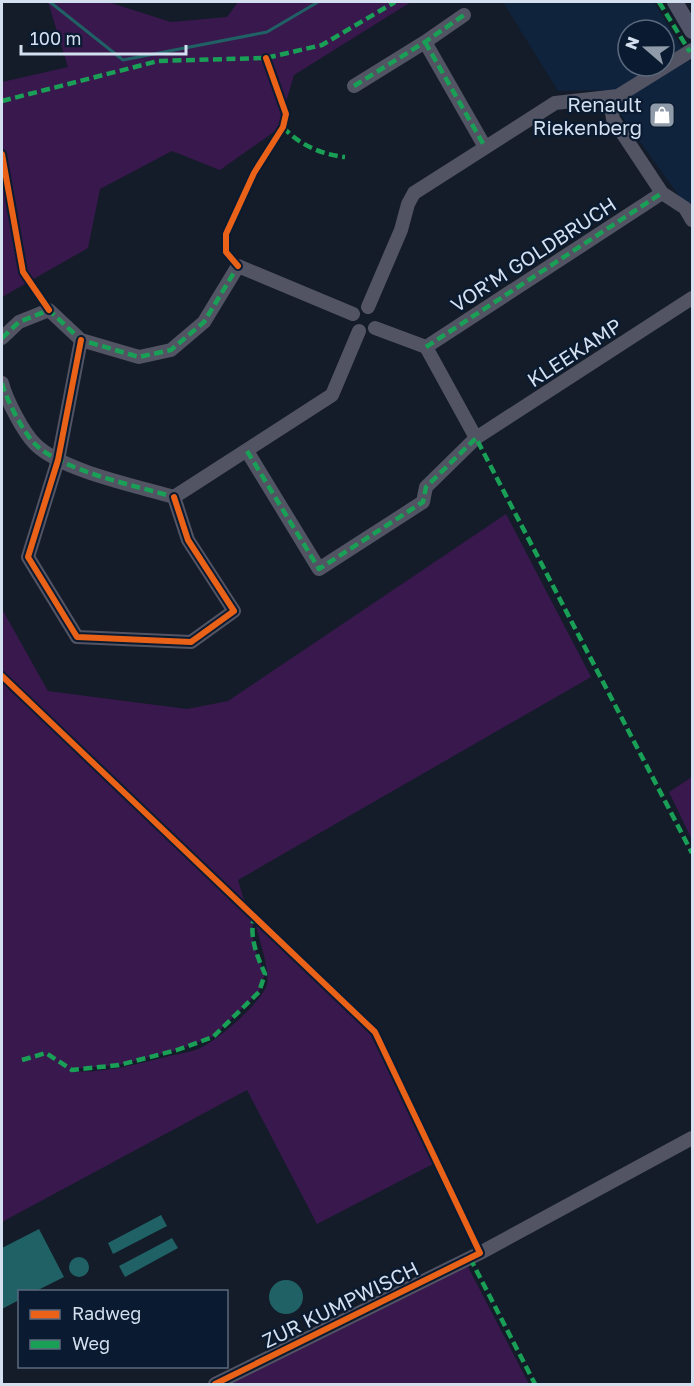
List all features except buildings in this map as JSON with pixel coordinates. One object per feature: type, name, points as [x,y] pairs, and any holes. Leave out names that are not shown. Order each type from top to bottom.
[{"type":"main road","points":[[675,2],[693,31]]},
{"type":"street","points":[[354,86],[464,15]]},
{"type":"street","points":[[425,42],[485,147]]},
{"type":"street","points":[[368,307],[414,193],[555,103],[610,99],[618,96],[693,50]]},
{"type":"street","points":[[610,99],[613,118],[662,193],[685,208],[693,220]]},
{"type":"street","name":"VOR'M GOLDBRUCH","points":[[426,347],[662,193]]},
{"type":"street","points":[[2,338],[19,322],[49,310],[81,340],[139,357],[171,350],[204,322],[238,266],[353,314]]},
{"type":"street","name":"KLEEKAMP","points":[[247,451],[319,569],[423,502],[426,487],[476,438],[693,298]]},
{"type":"street","points":[[368,307],[377,314],[378,319],[375,328],[365,333],[358,331],[353,324],[353,314],[359,308],[368,307]]},
{"type":"street","points":[[375,328],[426,347],[476,438]]},
{"type":"street","points":[[2,383],[6,399],[35,444],[58,460],[101,476],[174,497],[332,395],[358,331]]},
{"type":"street","points":[[81,340],[58,460],[28,557],[77,637],[192,642],[234,611],[188,540],[174,497]]},
{"type":"street","name":"ZUR KUMPWISCH","points":[[215,1384],[470,1258],[693,1138]]},
{"type":"shaded area","points":[[48,2],[108,2],[171,22],[227,17],[238,2],[411,2],[294,75],[278,129],[220,170],[172,151],[100,189],[88,248],[2,297],[2,82],[68,67]]},
{"type":"shaded area","points":[[503,2],[654,2],[664,18],[616,18],[616,78],[676,78],[676,38],[692,65],[692,214],[603,90],[558,91]]},
{"type":"shaded area","points":[[506,514],[591,677],[238,880],[247,910],[254,917],[253,939],[265,974],[259,992],[213,1037],[177,1050],[119,1065],[71,1069],[70,1071],[107,1070],[189,1052],[208,1044],[227,1030],[255,1003],[266,987],[266,966],[256,925],[371,1035],[433,1164],[317,1224],[247,1090],[2,1222],[2,609],[48,691],[187,709],[228,701]]},
{"type":"shaded area","points":[[692,777],[692,840],[669,792]]},
{"type":"shaded area","points":[[161,1215],[167,1226],[113,1254],[108,1243]]},
{"type":"shaded area","points":[[39,1229],[64,1277],[38,1290],[18,1290],[18,1301],[2,1309],[2,1248]]},
{"type":"shaded area","points":[[172,1238],[178,1248],[125,1277],[119,1266]]},
{"type":"shaded area","points":[[79,1257],[86,1260],[89,1267],[86,1274],[79,1277],[72,1274],[69,1267],[72,1260]]},
{"type":"shaded area","points":[[467,1265],[529,1384],[223,1384]]},
{"type":"shaded area","points":[[286,1280],[298,1285],[303,1297],[298,1309],[286,1314],[274,1309],[269,1297],[274,1285]]},
{"type":"waterway","points":[[50,2],[123,60],[267,32],[318,2]]},
{"type":"marked path","points":[[2,101],[158,61],[266,58],[322,45],[395,2]]},
{"type":"marked path","points":[[659,2],[690,52]]},
{"type":"marked path","points":[[354,86],[464,15]]},
{"type":"marked path","points":[[425,42],[485,147]]},
{"type":"marked path","points":[[283,127],[296,139],[311,148],[345,157]]},
{"type":"marked path","points":[[426,347],[662,193]]},
{"type":"marked path","points":[[2,338],[19,322],[49,310],[81,340],[139,357],[171,350],[204,322],[238,266],[235,263]]},
{"type":"marked path","points":[[2,383],[25,432],[47,454],[81,470],[174,497],[176,501]]},
{"type":"marked path","points":[[247,451],[319,569],[423,502],[426,487],[476,438],[692,853]]},
{"type":"marked path","points":[[22,1060],[46,1053],[72,1070],[119,1065],[177,1050],[213,1037],[259,992],[265,974],[253,939],[254,917]]},
{"type":"marked path","points":[[470,1258],[535,1384]]},
{"type":"cycle path","points":[[238,266],[226,252],[226,234],[254,173],[283,127],[286,114],[266,58]]},
{"type":"cycle path","points":[[2,154],[23,272],[49,310]]},
{"type":"cycle path","points":[[81,340],[58,460],[28,557],[77,637],[191,642],[234,611],[188,540],[174,497]]},
{"type":"cycle path","points":[[2,676],[375,1032],[480,1253],[215,1384]]},
{"type":"place","name":"Renault Riekenberg","points":[[662,115]]}]
